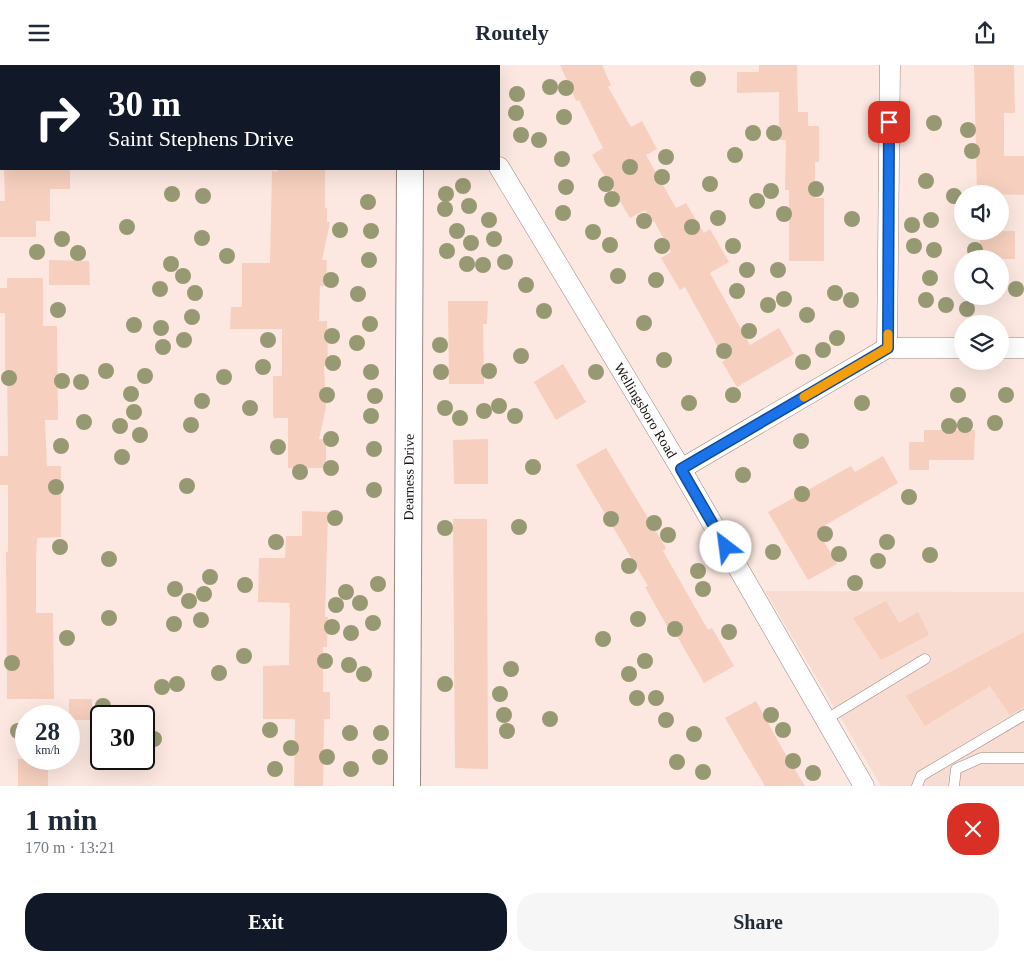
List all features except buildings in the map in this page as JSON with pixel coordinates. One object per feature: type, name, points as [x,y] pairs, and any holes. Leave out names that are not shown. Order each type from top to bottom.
[{"type":"street","points":[[888,348],[890,65]]},
{"type":"street","name":"Wellingsboro Road","points":[[500,169],[681,469],[864,786]]},
{"type":"street","name":"Dearness Drive","points":[[407,786],[410,170]]},
{"type":"street","points":[[1009,348],[1024,347]]},
{"type":"street","points":[[681,469],[888,348],[954,348]]},
{"type":"lane","points":[[825,720],[925,659]]},
{"type":"lane","points":[[917,786],[921,776],[1024,715]]},
{"type":"lane","points":[[954,786],[956,769],[981,758],[1024,758]]},
{"type":"shaded area","points":[[765,591],[1024,592],[1024,786],[881,786]]},
{"type":"slow traffic","points":[[804,397],[888,348],[888,334]]},
{"type":"route","points":[[726,547],[681,469],[888,348],[889,122]]}]
